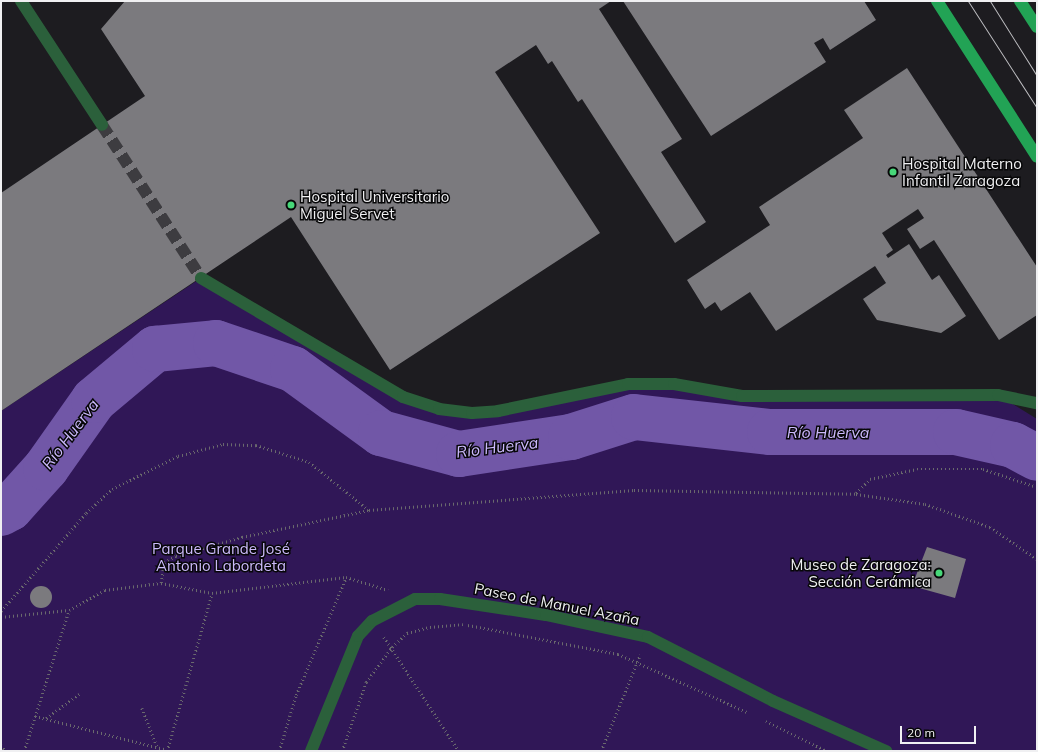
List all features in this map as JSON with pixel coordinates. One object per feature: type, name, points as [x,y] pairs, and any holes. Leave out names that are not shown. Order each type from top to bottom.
[{"type":"main road","points":[[937,1],[1037,157]]},
{"type":"main road","points":[[1020,1],[1037,28]]},
{"type":"street","points":[[21,1],[102,125]]},
{"type":"street","points":[[201,278],[404,397],[439,409],[472,413],[498,411],[628,384],[674,384],[742,396],[998,395],[1037,404]]},
{"type":"street","name":"Paseo de Manuel Azaña","points":[[311,751],[348,653],[372,621],[415,599],[440,599],[546,615],[648,638],[773,701],[886,751]]},
{"type":"path","points":[[1,611],[86,513],[112,489],[178,456],[223,444],[256,445],[309,462],[369,510]]},
{"type":"path","points":[[856,494],[870,479],[917,469],[983,469],[1037,487]]},
{"type":"path","points":[[161,583],[164,562],[176,556],[242,537],[369,510],[634,490],[856,494],[925,504],[990,527],[1037,558]]},
{"type":"path","points":[[279,751],[296,695],[346,577]]},
{"type":"path","points":[[1,617],[69,610],[105,590],[161,583],[212,593],[346,577],[415,599]]},
{"type":"path","points":[[35,716],[167,750],[212,593]]},
{"type":"path","points":[[24,751],[69,610]]},
{"type":"path","points":[[372,621],[392,647],[459,751]]},
{"type":"path","points":[[342,751],[366,682],[392,647],[407,634],[462,623],[618,654],[638,661],[752,714]]},
{"type":"path","points":[[601,751],[648,638]]},
{"type":"path","points":[[45,718],[80,694]]},
{"type":"path","points":[[142,708],[157,747]]},
{"type":"path","points":[[760,718],[827,751]]},
{"type":"path","points":[[1,745],[6,751]]},
{"type":"green space","name":"Parque Grande José Antonio Labordeta","points":[[201,278],[403,397],[472,413],[628,384],[742,396],[998,395],[1037,419],[1037,458],[1013,445],[961,433],[1037,462],[1037,751],[1,751],[1,411]]},
{"type":"building","name":"Hospital Universitario Miguel Servet","points":[[125,1],[611,1],[599,9],[682,139],[661,152],[706,222],[675,243],[582,99],[578,102],[552,61],[548,64],[536,45],[495,72],[600,233],[390,370],[291,217],[1,411],[1,193],[145,96],[101,29]]},
{"type":"building","points":[[623,1],[864,1],[876,20],[830,50],[823,38],[814,43],[826,62],[711,136]]},
{"type":"building","name":"Hospital Materno Infantil Zaragoza","points":[[907,68],[1037,267],[1037,315],[999,340],[934,240],[920,249],[907,229],[924,218],[918,209],[882,233],[893,250],[886,255],[888,258],[909,244],[932,280],[939,275],[966,316],[941,333],[877,320],[863,299],[886,283],[875,266],[776,331],[750,292],[721,311],[715,302],[705,309],[687,280],[770,225],[759,207],[863,138],[844,110]]},
{"type":"building","name":"Museo de Zaragoza: Sección Cerámica","points":[[927,547],[966,559],[955,598],[912,586]]},
{"type":"building","points":[[41,586],[49,589],[52,597],[49,605],[41,608],[33,605],[30,597],[33,589]]},
{"type":"waterway","name":"Río Huerva","points":[[1,513],[10,508],[46,468],[94,400],[155,349],[216,343],[293,369],[381,433],[459,454],[571,437],[634,417],[770,432],[956,432],[1013,445],[1037,458]]},
{"type":"tunnel","points":[[102,125],[201,278]]},
{"type":"tram line","points":[[968,1],[1037,108]]},
{"type":"tram line","points":[[990,1],[1037,76]]},
{"type":"place","name":"Hospital Materno Infantil Zaragoza","points":[[893,172]]},
{"type":"place","name":"Hospital Universitario Miguel Servet","points":[[291,205]]},
{"type":"place","name":"Museo de Zaragoza: Sección Cerámica","points":[[939,573]]}]
